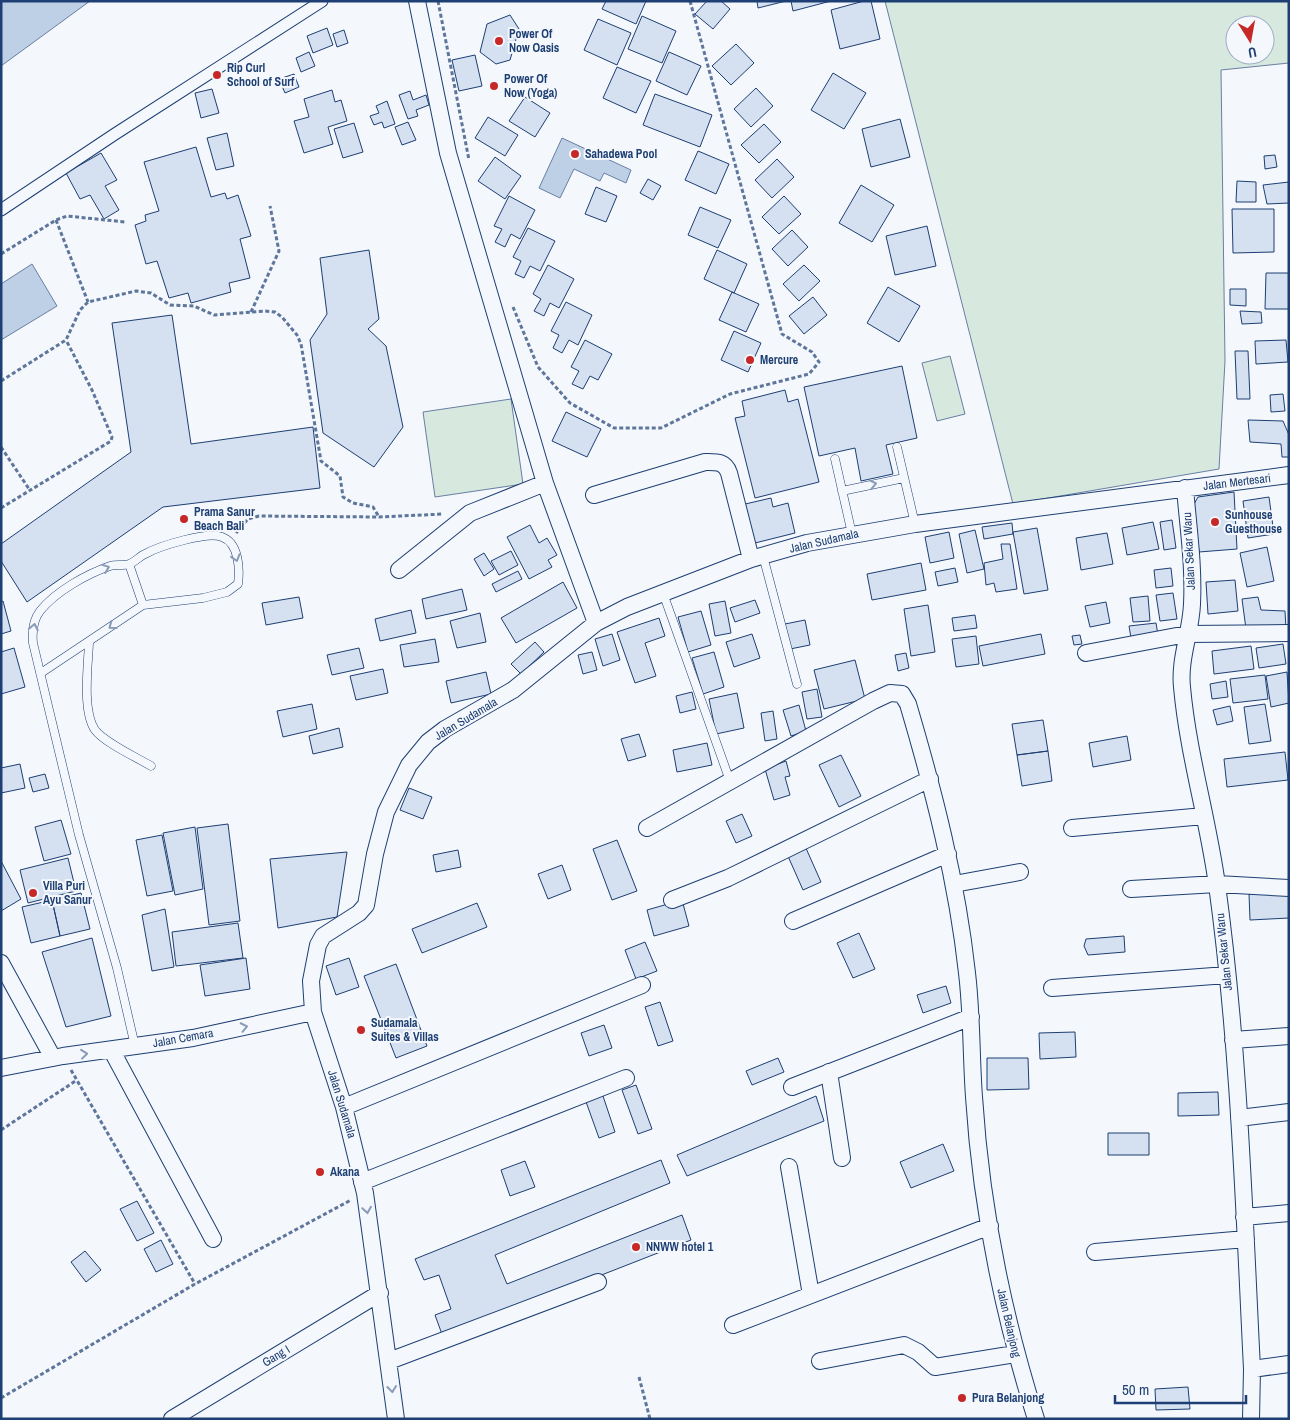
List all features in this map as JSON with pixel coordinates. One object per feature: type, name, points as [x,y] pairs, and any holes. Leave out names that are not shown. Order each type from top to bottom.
[{"type":"street","points":[[1,210],[322,1]]},
{"type":"street","points":[[417,1],[448,153],[545,483],[596,623]]},
{"type":"street","points":[[594,495],[705,462],[718,462],[727,468],[757,558]]},
{"type":"street","name":"Jalan Mertesari","points":[[1185,488],[1289,476]]},
{"type":"street","points":[[400,570],[470,513],[545,483]]},
{"type":"street","name":"Jalan Sudamala","points":[[396,1419],[364,1188],[344,1107],[312,1012],[311,981],[318,945],[323,936],[359,913],[366,905],[375,854],[386,812],[409,765],[428,742],[451,726],[513,690],[596,623],[627,607],[757,558],[852,534],[1185,488]]},
{"type":"street","name":"Jalan Sekar Waru","points":[[1185,488],[1192,568],[1192,606],[1182,684],[1187,728],[1217,884],[1227,975],[1239,1118],[1246,1239],[1252,1369],[1252,1419]]},
{"type":"street","points":[[1086,653],[1187,634],[1289,633]]},
{"type":"street","name":"Jalan Belanjong","points":[[730,781],[873,701],[896,692],[902,694],[908,704],[930,779],[954,884],[971,1017],[974,1098],[990,1226],[1015,1354],[1036,1419]]},
{"type":"street","points":[[672,900],[728,878],[930,779]]},
{"type":"street","points":[[647,828],[730,781]]},
{"type":"street","points":[[1072,828],[1204,816]]},
{"type":"street","points":[[793,921],[948,854]]},
{"type":"street","points":[[954,884],[1020,872]]},
{"type":"street","points":[[1131,890],[1217,884],[1289,888]]},
{"type":"street","points":[[1,963],[58,1057]]},
{"type":"street","points":[[1052,988],[1227,975]]},
{"type":"street","points":[[344,1107],[642,985]]},
{"type":"street","name":"Jalan Cemara","points":[[1,1068],[58,1057],[112,1051],[193,1038],[312,1012]]},
{"type":"street","points":[[792,1087],[971,1017]]},
{"type":"street","points":[[1233,1040],[1289,1036]]},
{"type":"street","points":[[112,1051],[213,1239]]},
{"type":"street","points":[[829,1072],[842,1158]]},
{"type":"street","points":[[364,1188],[626,1078]]},
{"type":"street","points":[[1239,1118],[1289,1112]]},
{"type":"street","points":[[789,1167],[811,1295]]},
{"type":"street","points":[[1244,1217],[1289,1213]]},
{"type":"street","points":[[733,1325],[990,1226]]},
{"type":"street","points":[[1095,1252],[1246,1239]]},
{"type":"street","points":[[389,1361],[598,1282]]},
{"type":"street","name":"Gang I","points":[[172,1419],[380,1293]]},
{"type":"street","points":[[820,1362],[900,1345],[913,1348],[935,1367],[1015,1354]]},
{"type":"street","points":[[1252,1369],[1289,1364]]},
{"type":"lane","points":[[897,447],[915,524]]},
{"type":"lane","points":[[835,459],[852,534]]},
{"type":"lane","points":[[842,491],[904,478]]},
{"type":"lane","points":[[41,673],[52,664],[89,643],[143,605],[204,598],[227,592],[238,584],[240,572],[237,556],[230,542],[221,536],[183,540],[144,554],[129,564],[114,565],[102,569],[63,591],[40,612],[32,631],[33,643],[79,835],[117,968],[135,1046]]},
{"type":"lane","points":[[757,558],[797,684]]},
{"type":"lane","points":[[129,564],[143,605]]},
{"type":"lane","points":[[663,593],[730,781]]},
{"type":"lane","points":[[89,643],[87,695],[89,715],[95,730],[151,766]]},
{"type":"path","points":[[438,1],[471,169]]},
{"type":"path","points":[[509,298],[538,367],[570,403],[614,428],[661,428],[730,394],[809,374],[819,362],[812,352],[782,334],[690,1]]},
{"type":"path","points":[[251,312],[280,251],[270,206]]},
{"type":"path","points":[[1,254],[56,220],[67,216],[82,216],[125,222]]},
{"type":"path","points":[[56,220],[88,302]]},
{"type":"path","points":[[1,381],[66,340],[73,330],[80,310],[88,302],[136,291],[144,291],[170,304],[194,306],[214,315],[275,312],[282,317],[297,336],[321,461],[340,476],[343,498],[353,503],[373,507],[379,517]]},
{"type":"path","points":[[1,508],[29,489],[111,441],[112,437],[92,390],[66,340]]},
{"type":"path","points":[[1,447],[29,489]]},
{"type":"path","points":[[230,542],[244,523],[259,516],[379,517],[470,513]]},
{"type":"path","points":[[58,1057],[77,1080],[195,1284]]},
{"type":"path","points":[[1,1130],[77,1080]]},
{"type":"path","points":[[1,1398],[195,1284],[364,1188]]},
{"type":"path","points":[[640,1377],[650,1419]]},
{"type":"shaded area","points":[[885,1],[1289,1],[1289,63],[1275,64],[1275,15],[1225,15],[1225,65],[1270,65],[1221,70],[1225,361],[1219,469],[1013,504]]},
{"type":"shaded area","points":[[950,356],[965,414],[937,421],[922,363]]},
{"type":"shaded area","points":[[511,399],[523,484],[435,497],[423,412]]},
{"type":"water","points":[[1,1],[90,1],[1,66]]},
{"type":"water","name":"Sahadewa Pool","points":[[562,138],[631,170],[626,183],[604,173],[600,181],[574,169],[560,198],[539,188]]},
{"type":"water","points":[[32,264],[57,306],[1,340],[1,284]]},
{"type":"building","points":[[606,1],[646,1],[636,24],[602,9]]},
{"type":"building","points":[[707,1],[721,1],[730,9],[713,29],[695,14]]},
{"type":"building","points":[[757,1],[786,1],[758,8]]},
{"type":"building","points":[[791,1],[831,1],[793,11]]},
{"type":"building","points":[[864,1],[871,1],[880,39],[840,49],[831,10]]},
{"type":"building","name":"Power Of Now Oasis","points":[[510,15],[519,29],[510,60],[496,64],[480,52],[487,24]]},
{"type":"building","points":[[642,16],[676,31],[662,63],[628,49]]},
{"type":"building","points":[[598,19],[631,33],[617,65],[584,50]]},
{"type":"building","points":[[327,28],[333,45],[313,53],[307,36]]},
{"type":"building","points":[[344,30],[348,43],[337,47],[333,34]]},
{"type":"building","points":[[736,44],[754,63],[731,85],[712,66]]},
{"type":"building","points":[[309,52],[315,66],[301,72],[296,58]]},
{"type":"building","points":[[669,52],[701,66],[687,95],[656,81]]},
{"type":"building","points":[[475,55],[482,86],[459,91],[452,60]]},
{"type":"building","points":[[617,67],[651,81],[636,113],[603,98]]},
{"type":"building","points":[[833,73],[866,93],[844,129],[811,110]]},
{"type":"building","points":[[294,74],[299,87],[285,93],[279,79]]},
{"type":"building","points":[[756,88],[773,106],[751,127],[734,109]]},
{"type":"building","points":[[212,89],[219,113],[201,118],[195,93]]},
{"type":"building","points":[[332,90],[335,102],[341,100],[347,121],[328,127],[333,144],[304,153],[294,121],[309,117],[304,99]]},
{"type":"building","points":[[410,91],[413,100],[426,95],[429,105],[416,110],[418,116],[408,119],[399,95]]},
{"type":"building","points":[[655,94],[712,115],[700,147],[643,125]]},
{"type":"building","points":[[525,97],[550,113],[535,137],[509,121]]},
{"type":"building","points":[[387,101],[395,124],[384,128],[382,122],[374,125],[370,116],[379,113],[376,106]]},
{"type":"building","points":[[488,117],[518,135],[505,156],[475,138]]},
{"type":"building","points":[[900,119],[910,157],[871,167],[862,129]]},
{"type":"building","points":[[408,122],[416,140],[402,145],[395,127]]},
{"type":"building","points":[[354,123],[363,152],[343,158],[334,129]]},
{"type":"building","points":[[764,124],[781,142],[759,163],[741,145]]},
{"type":"building","points":[[227,133],[234,166],[216,170],[207,138]]},
{"type":"building","points":[[196,147],[211,197],[225,193],[227,199],[238,195],[251,236],[240,239],[250,278],[229,283],[231,292],[191,303],[188,293],[169,298],[157,261],[146,264],[135,225],[146,221],[145,215],[159,211],[144,162]]},
{"type":"building","points":[[698,151],[729,164],[716,194],[685,180]]},
{"type":"building","points":[[101,153],[117,180],[105,186],[119,210],[104,219],[90,195],[80,199],[66,173]]},
{"type":"building","points":[[1275,155],[1277,167],[1265,169],[1264,156]]},
{"type":"building","points":[[495,157],[521,176],[505,199],[478,181]]},
{"type":"building","points":[[777,159],[794,177],[772,198],[755,180]]},
{"type":"building","points":[[648,179],[661,186],[653,200],[640,193]]},
{"type":"building","points":[[1237,181],[1256,182],[1256,202],[1236,202]]},
{"type":"building","points":[[1289,182],[1289,203],[1267,204],[1263,185]]},
{"type":"building","points":[[861,185],[894,205],[872,242],[839,223]]},
{"type":"building","points":[[596,187],[617,196],[606,222],[585,214]]},
{"type":"building","points":[[509,196],[535,210],[520,239],[511,234],[505,247],[495,242],[502,229],[494,226]]},
{"type":"building","points":[[784,196],[801,214],[779,234],[762,217]]},
{"type":"building","points":[[700,207],[731,220],[718,248],[688,235]]},
{"type":"building","points":[[1232,209],[1274,209],[1274,252],[1233,253]]},
{"type":"building","points":[[927,226],[936,266],[895,275],[886,236]]},
{"type":"building","points":[[528,228],[555,241],[540,271],[530,266],[524,278],[515,274],[521,261],[513,257]]},
{"type":"building","points":[[792,230],[808,247],[788,266],[772,249]]},
{"type":"building","points":[[369,250],[379,319],[368,329],[386,346],[403,427],[374,467],[323,433],[310,340],[327,314],[320,258]]},
{"type":"building","points":[[717,250],[747,264],[734,293],[704,279]]},
{"type":"building","points":[[548,265],[574,279],[559,308],[550,303],[544,316],[534,311],[541,299],[533,294]]},
{"type":"building","points":[[804,265],[820,281],[799,301],[783,284]]},
{"type":"building","points":[[1266,273],[1289,273],[1289,309],[1265,309]]},
{"type":"building","points":[[888,287],[920,306],[899,342],[867,323]]},
{"type":"building","points":[[1230,289],[1246,289],[1246,306],[1230,305]]},
{"type":"building","points":[[732,292],[759,304],[746,332],[719,320]]},
{"type":"building","points":[[813,297],[827,315],[804,334],[789,316]]},
{"type":"building","points":[[566,302],[592,315],[578,345],[569,340],[562,353],[553,348],[559,335],[551,331]]},
{"type":"building","points":[[1240,311],[1261,312],[1262,323],[1242,324]]},
{"type":"building","points":[[172,315],[191,444],[313,427],[320,488],[163,507],[27,602],[1,561],[1,544],[131,452],[112,323]]},
{"type":"building","points":[[734,331],[761,343],[748,372],[721,360]]},
{"type":"building","points":[[585,340],[612,354],[598,380],[590,376],[583,389],[572,384],[579,371],[571,367]]},
{"type":"building","points":[[1286,340],[1288,362],[1256,364],[1255,341]]},
{"type":"building","points":[[1235,351],[1248,351],[1250,399],[1237,399]]},
{"type":"building","points":[[902,366],[917,438],[886,445],[893,474],[861,481],[855,448],[819,456],[804,387]]},
{"type":"building","points":[[785,390],[788,402],[798,399],[819,482],[755,498],[735,418],[745,416],[742,401]]},
{"type":"building","points":[[1283,394],[1285,411],[1271,412],[1270,395]]},
{"type":"building","points":[[566,412],[601,429],[587,457],[552,441]]},
{"type":"building","points":[[1248,420],[1283,421],[1289,435],[1289,457],[1282,457],[1281,444],[1250,442]]},
{"type":"building","name":"Sunhouse Guesthouse","points":[[1234,492],[1237,549],[1199,552],[1193,506],[1198,497]]},
{"type":"building","points":[[1269,497],[1274,534],[1248,538],[1243,501]]},
{"type":"building","points":[[771,498],[773,507],[788,503],[795,533],[751,544],[741,505]]},
{"type":"building","points":[[1172,520],[1176,548],[1164,550],[1160,522]]},
{"type":"building","points":[[1153,522],[1159,549],[1127,555],[1122,528]]},
{"type":"building","points":[[1012,523],[1013,534],[984,539],[982,527]]},
{"type":"building","points":[[530,525],[539,543],[547,538],[557,555],[548,560],[552,567],[529,579],[507,537]]},
{"type":"building","points":[[1037,528],[1048,590],[1024,594],[1013,532]]},
{"type":"building","points":[[975,530],[984,569],[967,573],[959,534]]},
{"type":"building","points":[[949,532],[954,558],[930,563],[925,537]]},
{"type":"building","points":[[1107,533],[1113,564],[1081,570],[1076,538]]},
{"type":"building","points":[[1001,544],[1010,544],[1017,589],[996,592],[994,583],[986,585],[984,563],[1003,559]]},
{"type":"building","points":[[1267,547],[1274,581],[1247,587],[1240,553]]},
{"type":"building","points":[[511,551],[518,565],[499,575],[491,561]]},
{"type":"building","points":[[484,553],[494,569],[484,576],[474,559]]},
{"type":"building","points":[[921,563],[926,590],[872,600],[867,574]]},
{"type":"building","points":[[955,568],[958,582],[938,586],[935,572]]},
{"type":"building","points":[[1171,568],[1173,586],[1156,588],[1154,570]]},
{"type":"building","points":[[518,571],[522,579],[496,592],[492,584]]},
{"type":"building","points":[[1235,580],[1238,611],[1208,614],[1206,582]]},
{"type":"building","points":[[563,582],[577,608],[516,643],[501,618]]},
{"type":"building","points":[[462,589],[467,610],[426,619],[422,599]]},
{"type":"building","points":[[1173,593],[1177,619],[1160,621],[1156,595]]},
{"type":"building","points":[[1148,596],[1150,621],[1133,622],[1130,598]]},
{"type":"building","points":[[299,597],[303,618],[266,625],[262,603]]},
{"type":"building","points":[[1258,597],[1261,610],[1285,611],[1286,629],[1246,629],[1242,599]]},
{"type":"building","points":[[755,600],[760,613],[735,622],[730,608]]},
{"type":"building","points":[[3,601],[11,631],[1,634],[1,602]]},
{"type":"building","points":[[725,601],[731,633],[715,636],[709,604]]},
{"type":"building","points":[[1106,602],[1110,623],[1090,627],[1085,606]]},
{"type":"building","points":[[928,605],[935,652],[911,656],[904,609]]},
{"type":"building","points":[[411,610],[416,633],[380,641],[375,619]]},
{"type":"building","points":[[701,611],[711,645],[688,652],[678,617]]},
{"type":"building","points":[[480,613],[486,642],[457,648],[450,621]]},
{"type":"building","points":[[975,615],[977,628],[954,631],[952,618]]},
{"type":"building","points":[[659,618],[665,636],[645,643],[656,676],[635,683],[617,632]]},
{"type":"building","points":[[805,620],[810,645],[790,649],[785,624]]},
{"type":"building","points":[[1156,623],[1158,635],[1131,638],[1129,626]]},
{"type":"building","points":[[612,634],[620,660],[603,666],[595,639]]},
{"type":"building","points":[[752,634],[760,658],[734,667],[726,642]]},
{"type":"building","points":[[1041,634],[1045,654],[983,666],[979,646]]},
{"type":"building","points":[[1080,635],[1082,644],[1074,645],[1072,636]]},
{"type":"building","points":[[976,636],[979,664],[956,667],[952,639]]},
{"type":"building","points":[[435,639],[439,662],[404,667],[400,645]]},
{"type":"building","points":[[535,642],[544,652],[521,674],[511,664]]},
{"type":"building","points":[[1283,644],[1286,664],[1259,668],[1256,648]]},
{"type":"building","points":[[1251,646],[1254,669],[1214,674],[1212,651]]},
{"type":"building","points":[[14,648],[25,687],[1,694],[1,652]]},
{"type":"building","points":[[359,648],[364,668],[332,675],[327,655]]},
{"type":"building","points":[[592,652],[597,670],[583,674],[578,655]]},
{"type":"building","points":[[714,652],[724,687],[703,694],[692,658]]},
{"type":"building","points":[[906,653],[909,668],[898,671],[895,655]]},
{"type":"building","points":[[855,660],[865,699],[824,709],[814,670]]},
{"type":"building","points":[[383,669],[388,693],[356,700],[350,676]]},
{"type":"building","points":[[486,672],[491,694],[451,703],[446,681]]},
{"type":"building","points":[[1287,672],[1289,703],[1271,707],[1266,676]]},
{"type":"building","points":[[1265,675],[1268,699],[1233,703],[1230,679]]},
{"type":"building","points":[[1226,681],[1228,697],[1212,699],[1210,684]]},
{"type":"building","points":[[817,689],[822,717],[807,719],[802,692]]},
{"type":"building","points":[[692,692],[696,709],[680,713],[676,696]]},
{"type":"building","points":[[737,693],[744,728],[716,734],[709,699]]},
{"type":"building","points":[[312,704],[317,729],[283,737],[277,711]]},
{"type":"building","points":[[1265,704],[1271,741],[1249,744],[1244,707]]},
{"type":"building","points":[[799,705],[806,731],[791,736],[783,710]]},
{"type":"building","points":[[1230,706],[1233,721],[1217,725],[1213,710]]},
{"type":"building","points":[[773,711],[777,739],[765,741],[761,713]]},
{"type":"building","points":[[1043,720],[1048,751],[1017,755],[1012,724]]},
{"type":"building","points":[[339,728],[343,747],[313,754],[309,736]]},
{"type":"building","points":[[639,734],[646,756],[628,761],[621,739]]},
{"type":"building","points":[[1127,736],[1131,760],[1093,767],[1089,743]]},
{"type":"building","points":[[707,743],[712,765],[677,772],[673,750]]},
{"type":"building","points":[[1048,751],[1052,781],[1022,786],[1017,755]]},
{"type":"building","points":[[1285,752],[1288,780],[1227,787],[1224,759]]},
{"type":"building","points":[[841,755],[861,796],[839,807],[819,765]]},
{"type":"building","points":[[786,761],[790,776],[785,777],[790,795],[774,800],[765,769]]},
{"type":"building","points":[[20,764],[25,788],[1,793],[1,768]]},
{"type":"building","points":[[45,774],[49,788],[33,792],[29,778]]},
{"type":"building","points":[[409,788],[432,797],[423,819],[400,810]]},
{"type":"building","points":[[742,814],[752,836],[736,843],[726,821]]},
{"type":"building","points":[[61,820],[71,854],[44,861],[35,827]]},
{"type":"building","points":[[228,824],[240,921],[209,925],[197,828]]},
{"type":"building","points":[[195,827],[203,889],[175,895],[163,833]]},
{"type":"building","points":[[162,835],[173,891],[147,896],[136,840]]},
{"type":"building","points":[[617,840],[637,891],[612,900],[593,849]]},
{"type":"building","points":[[805,846],[821,882],[803,890],[787,854]]},
{"type":"building","points":[[458,850],[461,867],[436,872],[433,855]]},
{"type":"building","points":[[347,852],[337,917],[278,928],[270,859]]},
{"type":"building","points":[[68,858],[76,891],[28,903],[20,870]]},
{"type":"building","points":[[1,861],[21,899],[1,911]]},
{"type":"building","points":[[562,865],[571,890],[548,899],[538,874]]},
{"type":"building","points":[[81,893],[90,929],[60,936],[52,900]]},
{"type":"building","points":[[1289,893],[1289,918],[1250,920],[1249,894]]},
{"type":"building","points":[[52,900],[60,936],[31,943],[22,907]]},
{"type":"building","points":[[682,900],[689,926],[654,936],[647,910]]},
{"type":"building","points":[[477,903],[487,927],[422,953],[412,929]]},
{"type":"building","points":[[165,909],[174,967],[152,971],[142,915]]},
{"type":"building","points":[[238,923],[243,958],[176,966],[172,932]]},
{"type":"building","points":[[859,933],[875,969],[853,978],[837,943]]},
{"type":"building","points":[[1124,936],[1125,952],[1088,955],[1084,946],[1086,939]]},
{"type":"building","points":[[92,938],[111,1016],[66,1027],[42,952]]},
{"type":"building","points":[[645,942],[657,971],[636,979],[625,950]]},
{"type":"building","points":[[246,958],[250,989],[205,996],[200,965]]},
{"type":"building","points":[[349,958],[359,987],[336,995],[326,966]]},
{"type":"building","points":[[396,964],[427,1046],[396,1058],[364,976]]},
{"type":"building","points":[[946,986],[951,1003],[923,1013],[917,995]]},
{"type":"building","points":[[660,1002],[673,1041],[658,1046],[645,1007]]},
{"type":"building","points":[[604,1025],[612,1048],[589,1056],[581,1033]]},
{"type":"building","points":[[1075,1032],[1076,1057],[1040,1059],[1039,1033]]},
{"type":"building","points":[[778,1058],[784,1072],[752,1085],[746,1071]]},
{"type":"building","points":[[987,1058],[1028,1058],[1029,1089],[987,1090]]},
{"type":"building","points":[[636,1085],[652,1129],[638,1134],[622,1090]]},
{"type":"building","points":[[1218,1092],[1219,1115],[1178,1116],[1178,1093]]},
{"type":"building","points":[[602,1093],[615,1132],[599,1138],[585,1099]]},
{"type":"building","points":[[816,1096],[824,1121],[687,1176],[677,1155]]},
{"type":"building","points":[[1108,1133],[1149,1133],[1149,1155],[1108,1155]]},
{"type":"building","points":[[943,1144],[954,1171],[911,1188],[900,1162]]},
{"type":"building","name":"NNWW hotel 1","points":[[661,1160],[670,1183],[495,1255],[507,1284],[682,1215],[691,1240],[443,1337],[435,1315],[451,1309],[439,1275],[424,1280],[415,1259]]},
{"type":"building","points":[[525,1161],[535,1187],[510,1196],[501,1170]]},
{"type":"building","points":[[137,1201],[154,1233],[137,1241],[120,1209]]},
{"type":"building","points":[[161,1240],[173,1264],[156,1272],[144,1249]]},
{"type":"building","points":[[85,1251],[101,1270],[86,1282],[71,1262]]},
{"type":"building","points":[[1188,1387],[1190,1409],[1156,1410],[1155,1389]]},
{"type":"place","name":"Power Of Now Oasis","points":[[499,41]]},
{"type":"place","name":"Rip Curl School of Surf","points":[[217,75]]},
{"type":"place","name":"Power Of Now (Yoga)","points":[[494,86]]},
{"type":"place","name":"Sahadewa Pool","points":[[575,154]]},
{"type":"place","name":"Mercure","points":[[750,360]]},
{"type":"place","name":"Prama Sanur Beach Bali","points":[[184,519]]},
{"type":"place","name":"Sunhouse Guesthouse","points":[[1215,522]]},
{"type":"place","name":"Villa Puri Ayu Sanur","points":[[33,893]]},
{"type":"place","name":"Sudamala Suites & Villas","points":[[361,1030]]},
{"type":"place","name":"Akana","points":[[320,1172]]},
{"type":"place","name":"NNWW hotel 1","points":[[636,1247]]},
{"type":"place","name":"Pura Belanjong","points":[[962,1398]]}]
